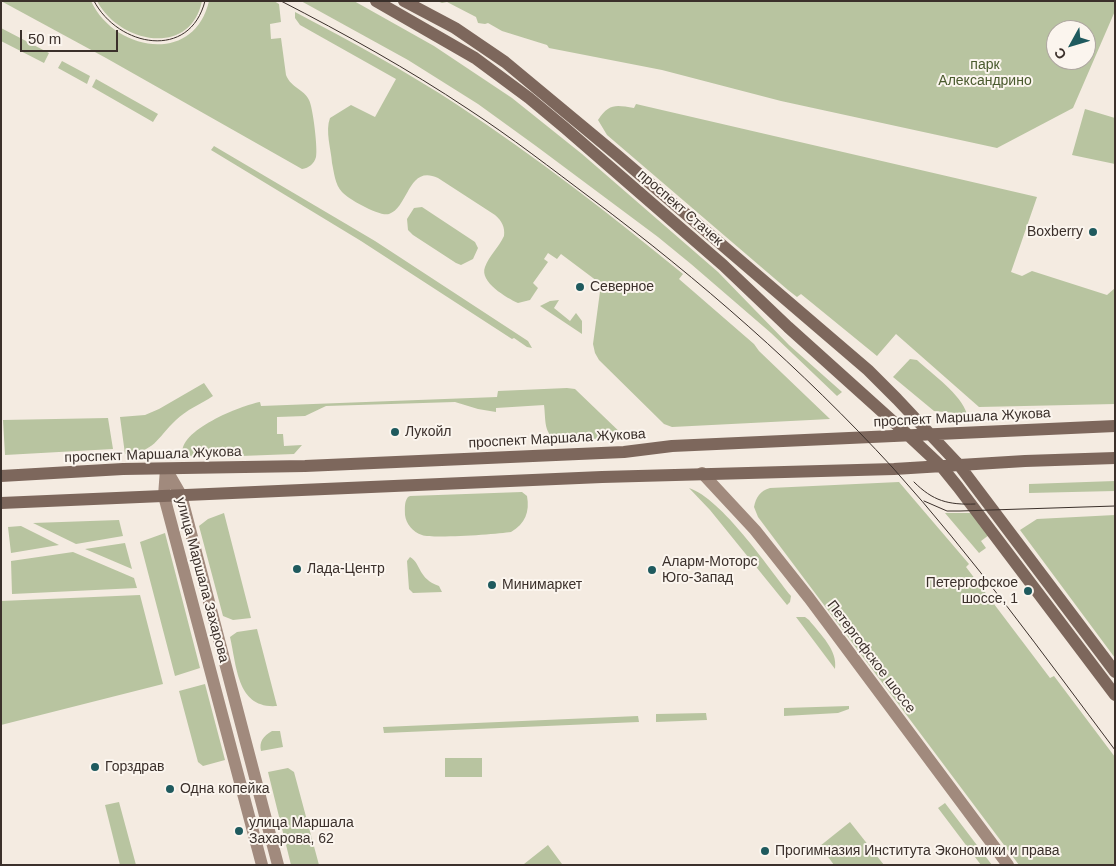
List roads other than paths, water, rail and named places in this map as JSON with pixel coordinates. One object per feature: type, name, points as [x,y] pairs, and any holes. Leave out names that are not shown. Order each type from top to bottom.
[{"type":"main road","name":"проспект Стачек","points":[[376,1],[475,58],[529,98],[716,259],[941,466]]},
{"type":"main road","name":"проспект Стачек","points":[[404,1],[454,28],[505,62],[598,138],[856,359],[897,399],[959,465]]},
{"type":"main road","name":"проспект Маршала Жукова","points":[[1,476],[123,469],[305,466],[614,453],[672,446],[1115,426]]},
{"type":"main road","points":[[1,503],[702,473],[894,470],[1115,458]]},
{"type":"main road","points":[[959,465],[1115,672]]},
{"type":"main road","points":[[941,466],[992,530],[1115,694]]},
{"type":"street","name":"улица Маршала Захарова","points":[[166,469],[181,495],[278,865]]},
{"type":"street","name":"улица Маршала Захарова","points":[[166,469],[164,496],[262,865]]},
{"type":"street","name":"Петергофское шоссе","points":[[702,473],[755,530],[809,598],[1008,865]]},
{"type":"tram line","points":[[94,1],[105,17],[119,29],[136,37],[153,41],[170,39],[185,33],[197,20],[205,1]]},
{"type":"tram line","points":[[281,1],[399,66],[500,131],[672,261],[749,327],[858,431],[923,502],[1007,606],[1115,750]]},
{"type":"tram line","points":[[914,482],[935,498],[957,504],[975,504]]},
{"type":"tram line","points":[[924,501],[947,511],[1115,506]]},
{"type":"place","name":"Boxberry","points":[[1093,232]]},
{"type":"place","name":"Северное","points":[[580,287]]},
{"type":"place","name":"Лукойл","points":[[395,432]]},
{"type":"place","name":"Лада-Центр","points":[[297,569]]},
{"type":"place","name":"Аларм-Моторс Юго-Запад","points":[[652,570]]},
{"type":"place","name":"Минимаркет","points":[[492,585]]},
{"type":"place","name":"Петергофское шоссе, 1","points":[[1028,591]]},
{"type":"place","name":"Горздрав","points":[[95,767]]},
{"type":"place","name":"Одна копейка","points":[[170,789]]},
{"type":"place","name":"улица Маршала Захарова, 62","points":[[239,831]]},
{"type":"place","name":"Прогимназия Института Экономики и права","points":[[765,851]]},
{"type":"park label","name":"парк Александрино","points":[[985,74]]}]
